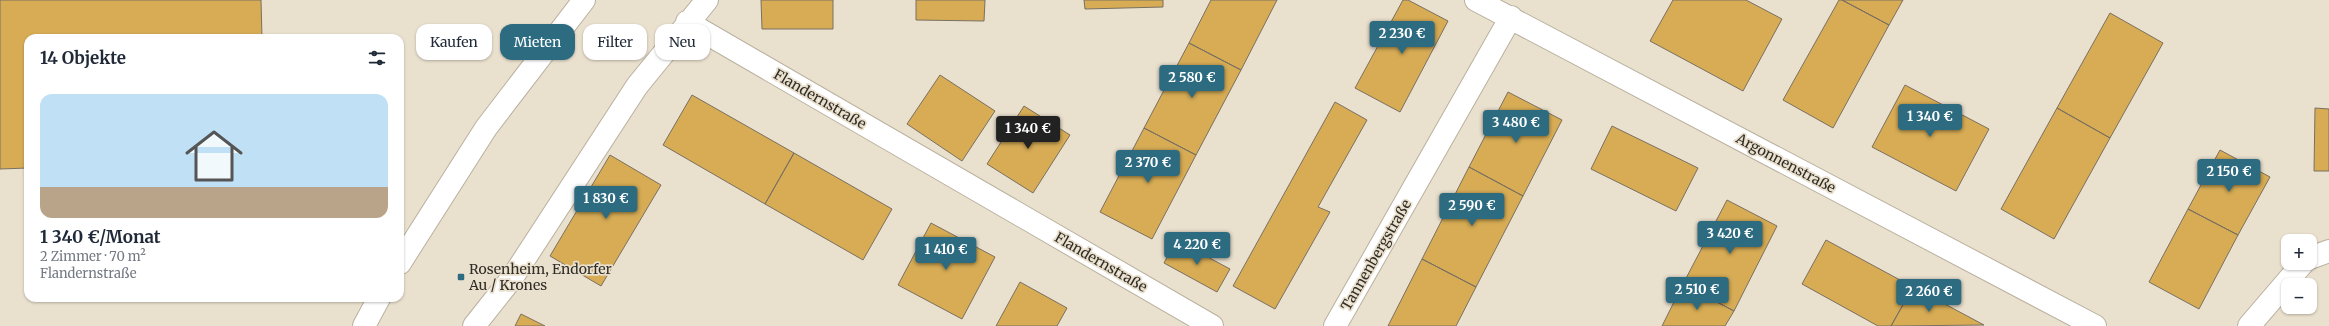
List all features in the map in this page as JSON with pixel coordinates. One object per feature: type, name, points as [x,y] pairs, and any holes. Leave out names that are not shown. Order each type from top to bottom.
[{"type":"street","points":[[404,257],[486,128],[584,0]]},
{"type":"street","points":[[474,326],[512,278],[637,86],[687,22],[707,0]]},
{"type":"street","name":"Argonnenstraße","points":[[1476,0],[2094,326]]},
{"type":"street","name":"Tannenbergstraße","points":[[1335,326],[1511,18]]},
{"type":"street","name":"Flandernstraße","points":[[687,22],[1212,326]]},
{"type":"street","points":[[2317,255],[2329,251]]},
{"type":"street","points":[[2249,326],[2296,270]]},
{"type":"street","points":[[364,326],[377,302]]},
{"type":"building","points":[[0,0],[261,0],[262,34],[24,34],[24,168],[0,169]]},
{"type":"building","points":[[761,0],[833,0],[833,29],[762,29]]},
{"type":"building","points":[[916,0],[985,0],[984,21],[916,20]]},
{"type":"building","points":[[1084,0],[1163,0],[1163,7],[1085,9]]},
{"type":"building","points":[[1211,0],[1277,0],[1241,70],[1189,43]]},
{"type":"building","points":[[1403,0],[1408,0],[1448,21],[1400,112],[1355,88]]},
{"type":"building","points":[[1673,0],[1746,0],[1782,19],[1743,91],[1650,41]]},
{"type":"building","points":[[1839,0],[1842,0],[1889,25],[1833,128],[1783,100]]},
{"type":"building","points":[[1842,0],[1903,0],[1889,25]]},
{"type":"building","points":[[2110,13],[2163,43],[2110,138],[2057,108]]},
{"type":"building","points":[[1189,43],[1241,70],[1196,155],[1144,128]]},
{"type":"building","points":[[940,75],[995,111],[962,161],[907,124]]},
{"type":"building","points":[[1905,85],[1989,129],[1956,191],[1872,147]]},
{"type":"building","points":[[1508,92],[1562,120],[1523,196],[1469,167]]},
{"type":"building","points":[[692,95],[794,153],[765,204],[663,145]]},
{"type":"building","points":[[1335,102],[1367,120],[1318,207],[1330,212],[1275,309],[1233,286]]},
{"type":"building","points":[[1024,106],[1070,135],[1033,193],[987,164]]},
{"type":"building","points":[[2057,108],[2110,138],[2054,239],[2001,209]]},
{"type":"building","points":[[2315,108],[2329,109],[2329,171],[2314,171]]},
{"type":"building","points":[[1612,126],[1698,168],[1676,211],[1591,169]]},
{"type":"building","points":[[1144,128],[1196,155],[1152,239],[1100,212]]},
{"type":"building","points":[[2220,150],[2270,177],[2238,235],[2188,209]]},
{"type":"building","points":[[794,153],[892,209],[863,260],[765,204]]},
{"type":"building","points":[[610,155],[661,185],[601,286],[550,256]]},
{"type":"building","points":[[1469,167],[1523,196],[1476,287],[1422,259]]},
{"type":"building","points":[[1727,200],[1777,226],[1734,311],[1683,284]]},
{"type":"building","points":[[2188,209],[2238,235],[2199,309],[2149,282]]},
{"type":"building","points":[[931,223],[995,257],[962,319],[898,285]]},
{"type":"building","points":[[1176,240],[1230,269],[1217,292],[1164,263]]},
{"type":"building","points":[[1826,240],[1913,287],[1891,326],[1878,326],[1802,284]]},
{"type":"building","points":[[1422,259],[1476,287],[1456,326],[1388,326]]},
{"type":"building","points":[[1020,282],[1067,308],[1057,326],[996,326]]},
{"type":"building","points":[[1683,284],[1734,311],[1725,326],[1662,326]]},
{"type":"building","points":[[1913,287],[1984,325],[1891,326]]},
{"type":"building","points":[[521,314],[545,326],[515,326]]},
{"type":"place","name":"Rosenheim, Endorfer Au / Krones","points":[[461,277]]}]
